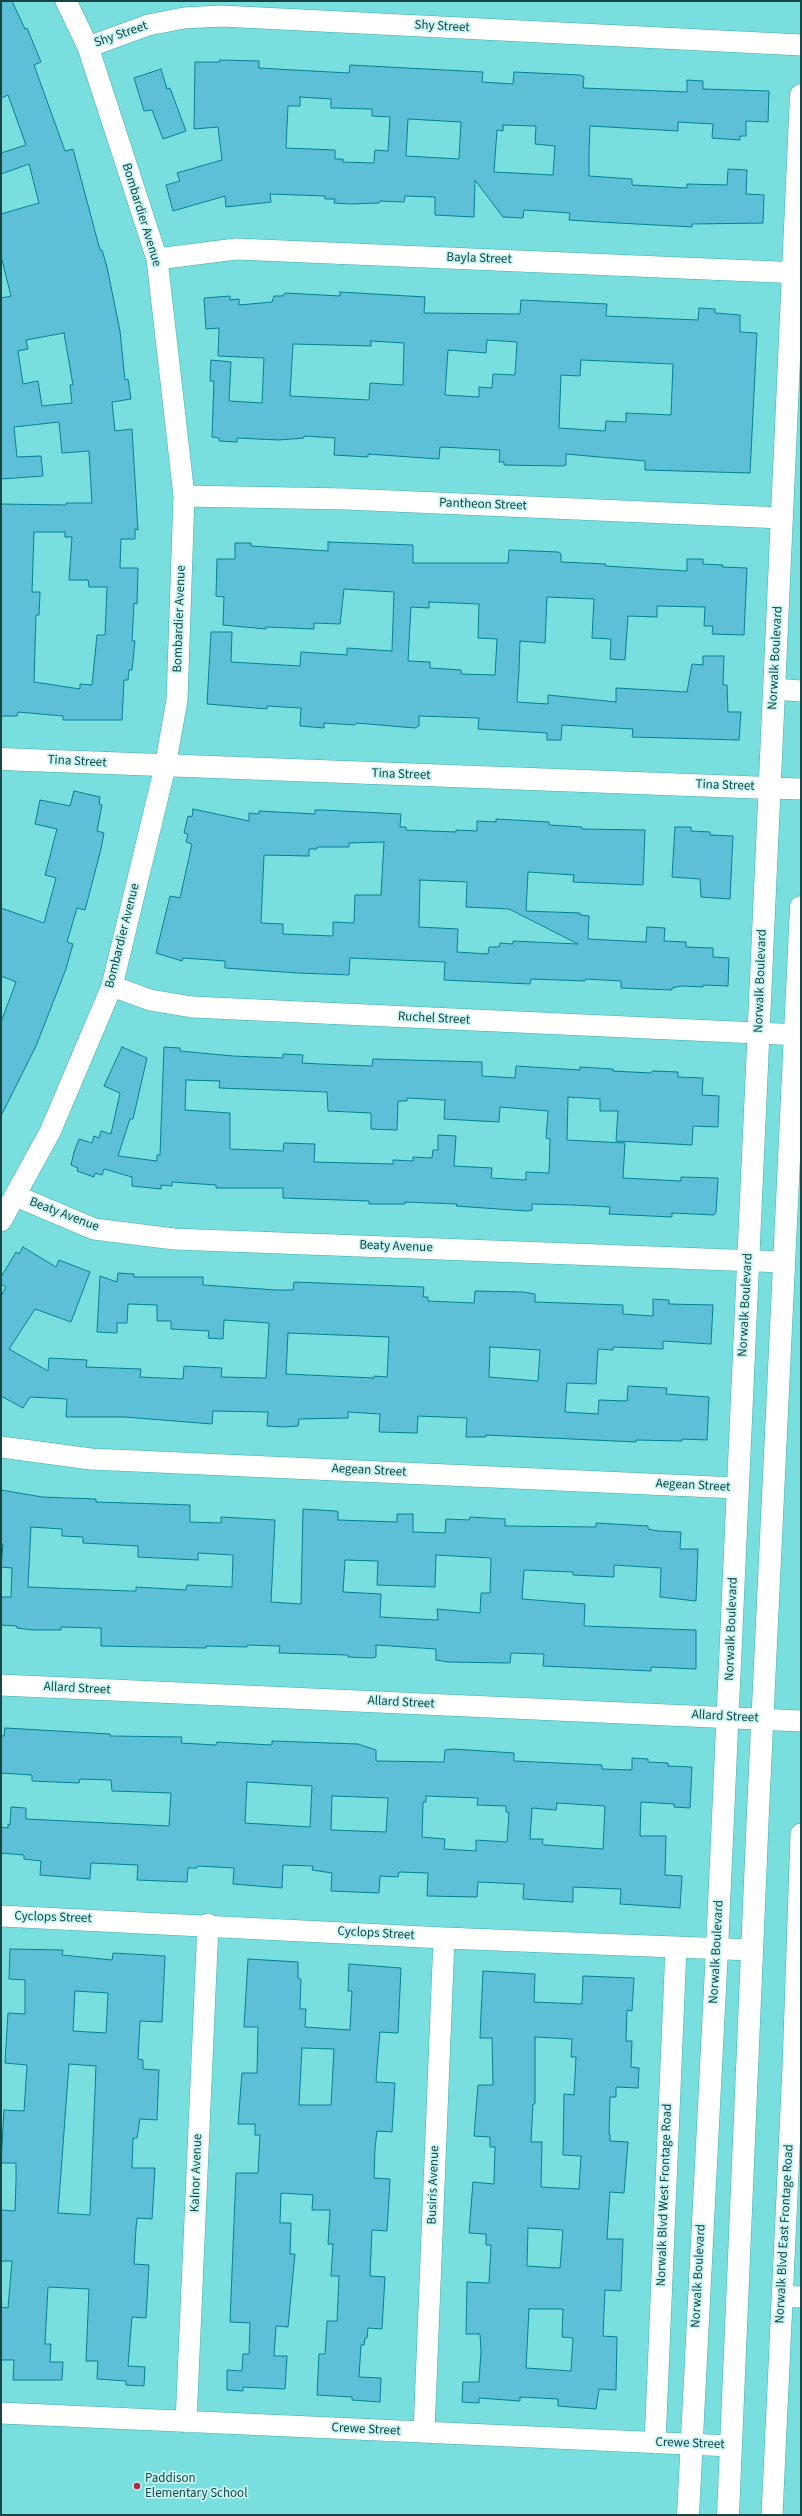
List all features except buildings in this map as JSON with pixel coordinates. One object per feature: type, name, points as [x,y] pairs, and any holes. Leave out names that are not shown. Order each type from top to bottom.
[{"type":"main road","name":"Norwalk Boulevard","points":[[688,2515],[690,2444],[728,1718],[782,518],[797,272],[801,95]]},
{"type":"main road","name":"Tina Street","points":[[1,759],[165,767],[769,788]]},
{"type":"main road","points":[[728,2515],[762,1719],[784,1262],[798,1035],[801,907]]},
{"type":"street","name":"Bombardier Avenue","points":[[1,1221],[50,1132],[112,986],[165,767],[177,700],[184,496],[157,259],[88,47],[66,1]]},
{"type":"street","name":"Shy Street","points":[[88,47],[148,24],[184,18],[221,16],[801,45]]},
{"type":"street","name":"Bayla Street","points":[[157,259],[236,249],[797,272]]},
{"type":"street","name":"Pantheon Street","points":[[184,496],[346,499],[782,518]]},
{"type":"street","points":[[774,689],[801,691]]},
{"type":"street","name":"Tina Street","points":[[769,788],[801,789]]},
{"type":"street","name":"Ruchel Street","points":[[112,986],[150,1000],[192,1007],[798,1035]]},
{"type":"street","name":"Beaty Avenue","points":[[16,1196],[94,1230],[174,1239],[784,1262]]},
{"type":"street","name":"Aegean Street","points":[[1,1447],[91,1459],[738,1488]]},
{"type":"street","name":"Allard Street","points":[[1,1685],[801,1721]]},
{"type":"street","name":"Norwalk Blvd East Frontage Road","points":[[772,2515],[792,2297],[801,1834]]},
{"type":"street","name":"Cyclops Street","points":[[1,1916],[208,1924],[444,1938],[752,1950]]},
{"type":"street","name":"Kalnor Avenue","points":[[186,2422],[208,1924]]},
{"type":"street","name":"Busiris Avenue","points":[[424,2432],[444,1938]]},
{"type":"street","name":"Norwalk Blvd West Frontage Road","points":[[655,2443],[676,1947]]},
{"type":"street","name":"Crewe Street","points":[[1,2413],[731,2446]]},
{"type":"place","name":"Paddison Elementary School","points":[[137,2486]]}]
